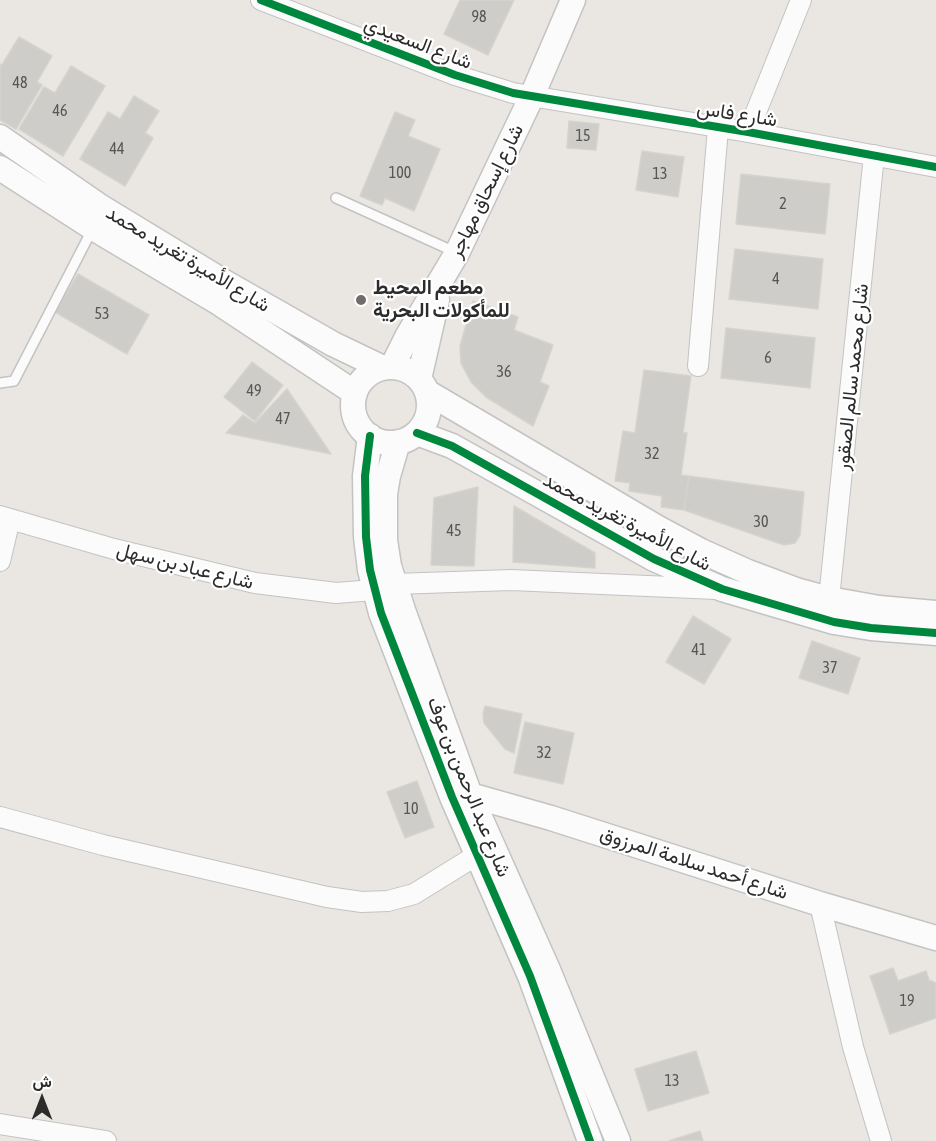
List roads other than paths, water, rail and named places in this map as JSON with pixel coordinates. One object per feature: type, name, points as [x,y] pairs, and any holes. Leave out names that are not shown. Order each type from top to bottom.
[{"type":"street","name":"شارع السعيدي","points":[[261,0],[455,75],[491,87],[532,96]]},
{"type":"street","name":"شارع إسحاق مهاجر","points":[[388,367],[457,253],[532,96],[573,0]]},
{"type":"street","points":[[748,132],[801,0]]},
{"type":"street","name":"شارع فاس","points":[[532,96],[874,154],[936,167]]},
{"type":"street","points":[[698,366],[718,128]]},
{"type":"street","name":"شارع الأميرة تغريد محمد","points":[[0,137],[101,207],[216,277],[333,344],[388,367]]},
{"type":"street","name":"شارع محمد سالم الصقور","points":[[829,599],[874,154]]},
{"type":"street","name":"شارع الأميرة تغريد محمد","points":[[0,168],[93,228],[219,303],[355,393]]},
{"type":"street","name":"شارع إسحاق مهاجر","points":[[423,386],[440,283]]},
{"type":"street","points":[[388,367],[412,373],[423,386],[429,403],[428,414],[424,424],[408,437],[383,442],[370,436],[361,428],[355,417],[353,405],[355,393],[366,376],[388,367]]},
{"type":"street","name":"شارع الأميرة تغريد محمد","points":[[423,386],[658,528],[701,551],[767,579],[829,599],[879,608],[936,613]]},
{"type":"street","name":"شارع عبد الرحمن بن عوف","points":[[370,436],[365,476],[365,514],[370,570],[403,610],[477,855],[530,976],[590,1141]]},
{"type":"street","name":"شارع الأميرة تغريد محمد","points":[[408,437],[452,446],[654,559],[722,589],[834,622],[872,628],[936,633]]},
{"type":"street","name":"شارع عبد الرحمن بن عوف","points":[[385,587],[389,567],[384,519],[387,476],[408,437]]},
{"type":"street","points":[[0,561],[5,518]]},
{"type":"street","name":"شارع عباد بن سهل","points":[[5,518],[114,549],[255,583],[336,593],[385,587],[511,580],[722,589]]},
{"type":"street","name":"شارع عبد الرحمن بن عوف","points":[[461,796],[549,972],[618,1141]]},
{"type":"street","name":"شارع أحمد سلامة المرزوق","points":[[461,796],[571,824],[820,904],[936,938]]},
{"type":"street","points":[[0,817],[104,845],[327,897],[362,902],[388,901],[414,894],[477,855]]},
{"type":"street","points":[[820,904],[853,1047],[881,1141]]},
{"type":"street","points":[[0,1124],[106,1141]]},
{"type":"lane","points":[[336,198],[457,253]]},
{"type":"lane","points":[[0,382],[14,381],[93,228]]},
{"type":"place","name":"مطعم المحيط للمأكولات البحرية","points":[[361,300]]}]
